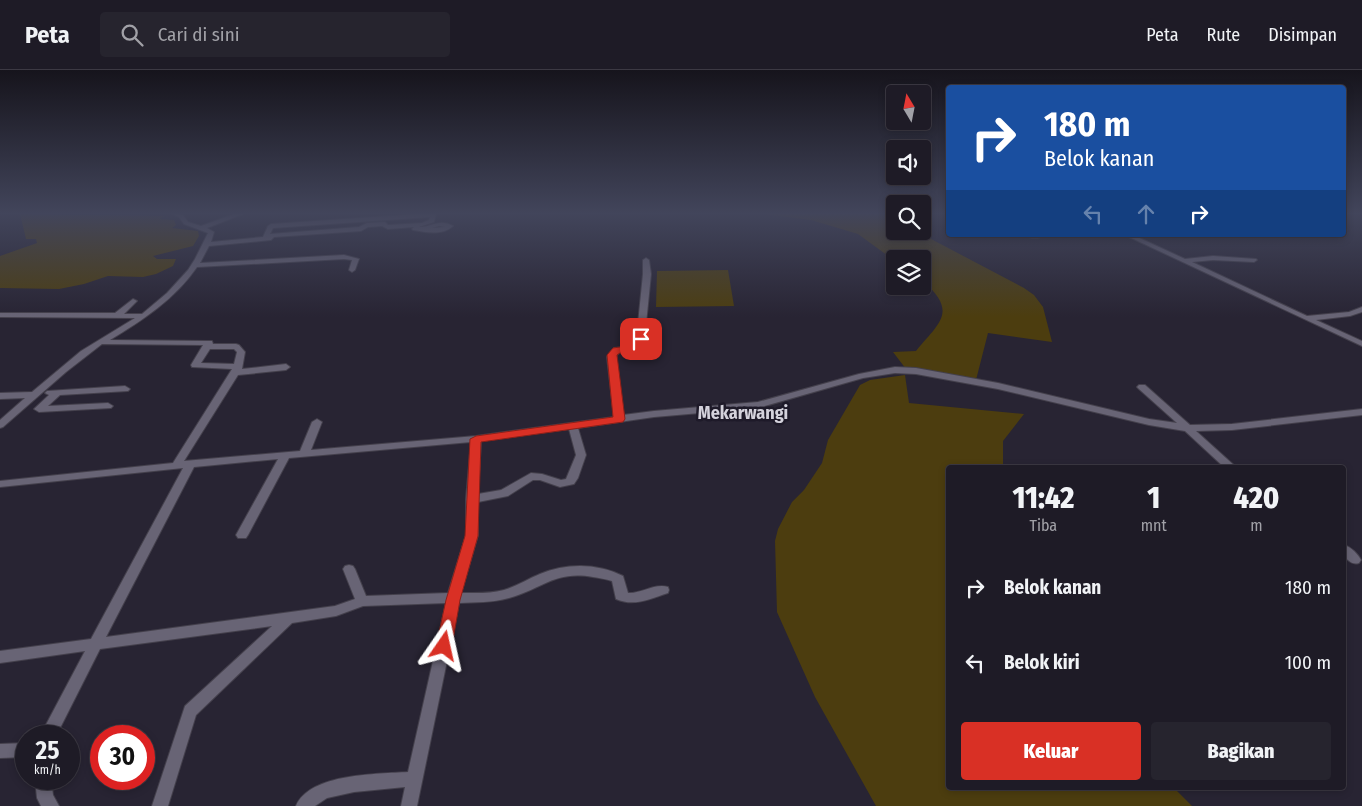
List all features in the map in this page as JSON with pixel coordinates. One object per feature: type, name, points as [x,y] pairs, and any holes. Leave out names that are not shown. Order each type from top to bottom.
[{"type":"street","points":[[0,425],[68,366],[99,342],[143,316],[177,286],[196,265],[205,248]]},
{"type":"street","points":[[1156,248],[1362,344]]},
{"type":"street","points":[[196,265],[344,257],[356,259],[352,270]]},
{"type":"street","points":[[1183,261],[1213,258],[1254,260]]},
{"type":"street","points":[[619,419],[612,357],[615,351],[636,348],[640,344],[647,274],[646,260]]},
{"type":"street","points":[[116,316],[134,301]]},
{"type":"street","points":[[1306,318],[1350,314],[1362,309]]},
{"type":"street","points":[[0,314],[143,316]]},
{"type":"street","points":[[99,342],[209,343],[209,346],[236,347],[241,352],[238,370],[176,466]]},
{"type":"street","points":[[209,346],[195,365],[233,365],[238,370],[286,367]]},
{"type":"street","points":[[0,484],[190,464],[476,439],[619,419],[758,405],[862,376],[904,370],[998,386],[1157,424],[1186,428],[1232,427],[1362,412]]},
{"type":"street","points":[[1142,387],[1229,465]]},
{"type":"street","points":[[0,396],[125,389]]},
{"type":"street","points":[[57,393],[39,409],[108,406]]},
{"type":"street","points":[[0,414],[13,414]]},
{"type":"street","points":[[304,455],[317,422]]},
{"type":"street","points":[[472,500],[504,493],[531,476],[542,477],[560,484],[570,482],[581,455],[573,426]]},
{"type":"street","points":[[409,806],[413,780],[453,600],[472,536],[476,439]]},
{"type":"street","points":[[242,536],[285,457]]},
{"type":"street","points":[[54,725],[190,464]]},
{"type":"street","points":[[1346,551],[1355,560]]},
{"type":"street","points":[[0,657],[336,611],[362,601],[453,600],[500,596],[542,578],[572,568],[619,579],[620,596],[624,598],[635,599],[663,590]]},
{"type":"street","points":[[349,569],[362,601]]},
{"type":"street","points":[[160,806],[190,711],[289,618]]},
{"type":"street","points":[[0,751],[15,750]]},
{"type":"street","points":[[304,806],[310,798],[325,790],[413,780]]},
{"type":"street","points":[[44,790],[45,798],[51,806]]},
{"type":"shaded area","points":[[22,248],[184,248],[153,256],[157,259],[176,259],[173,266],[156,274],[143,277],[108,276],[84,284],[59,289],[0,288],[0,256]]},
{"type":"shaded area","points":[[878,248],[949,248],[1024,288],[1034,295],[1043,307],[1052,342],[988,333],[976,380],[906,369],[893,352],[916,351],[938,324],[942,317],[942,309],[940,301],[931,289],[931,250],[886,250],[886,254]]},
{"type":"shaded area","points":[[728,270],[734,306],[656,307],[657,271]]},
{"type":"shaded area","points":[[905,375],[909,403],[1024,414],[1003,441],[1003,465],[946,465],[946,790],[1176,790],[1192,806],[876,806],[815,697],[777,612],[775,541],[778,529],[792,502],[804,490],[822,463],[828,440],[860,385],[870,380]]},
{"type":"district","name":"Mekarwangi","points":[[743,413]]},
{"type":"route","points":[[444,646],[453,600],[472,536],[476,439],[619,419],[612,355],[617,350],[637,347],[641,339]]}]
